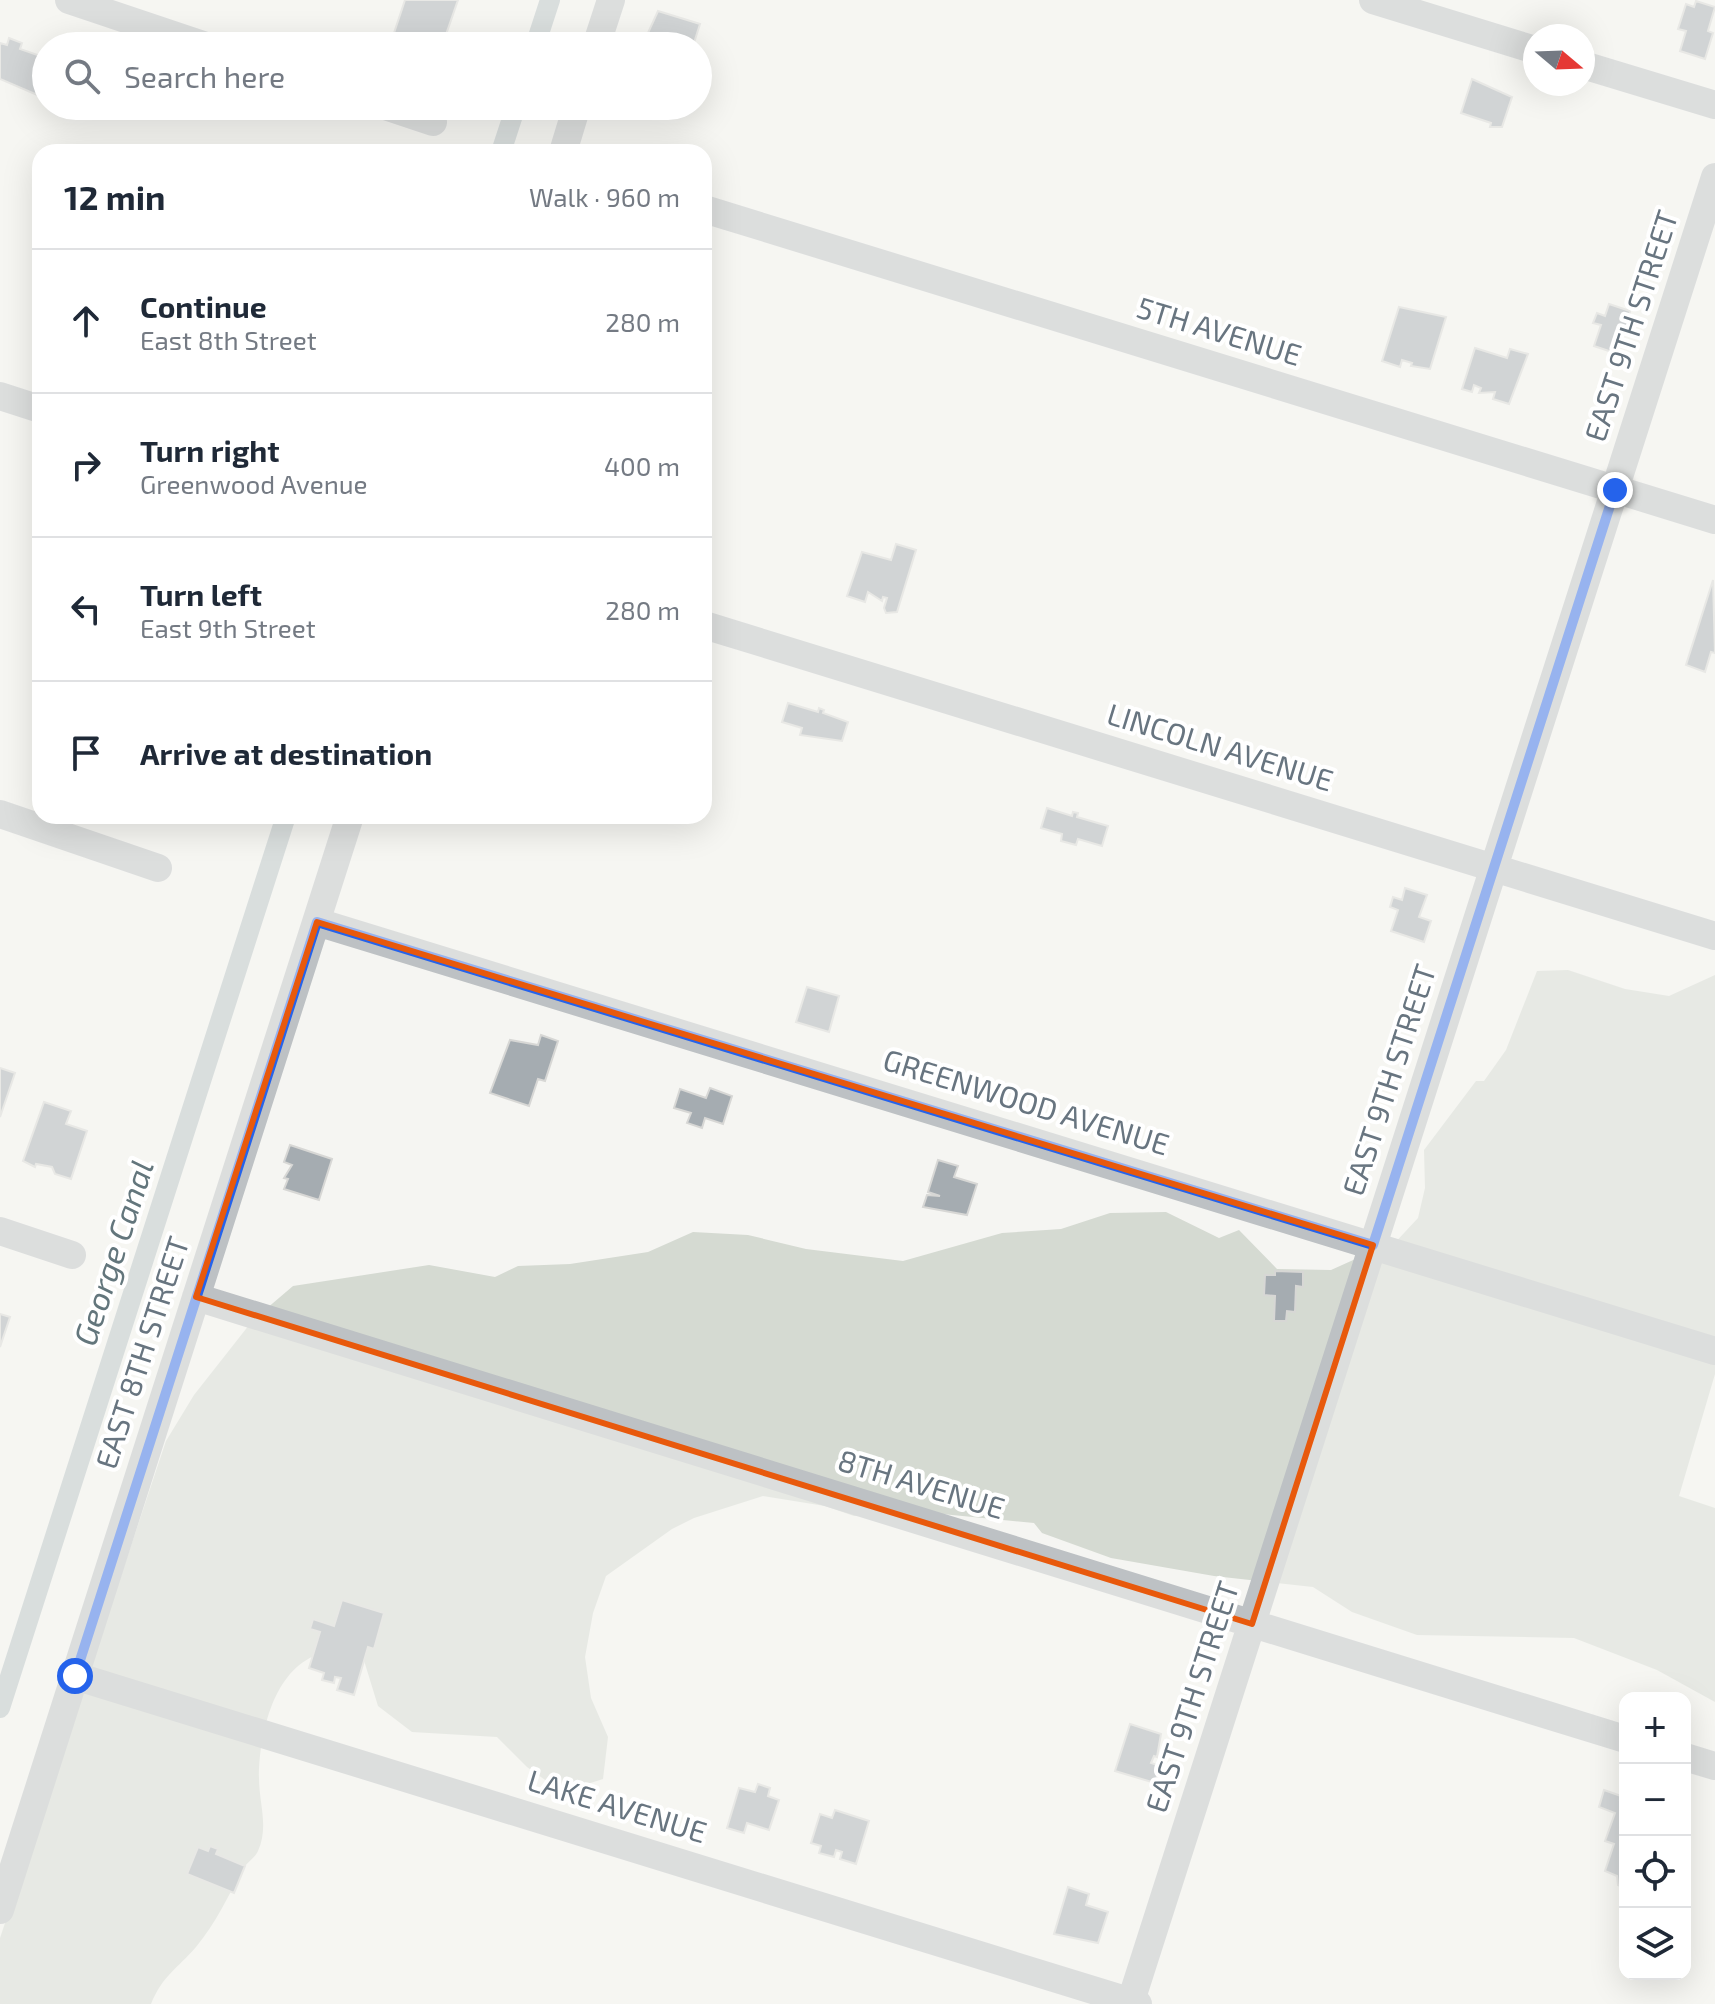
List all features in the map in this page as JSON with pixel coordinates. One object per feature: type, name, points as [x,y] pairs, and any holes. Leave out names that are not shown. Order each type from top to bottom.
[{"type":"street","points":[[69,0],[164,32]]},
{"type":"street","points":[[601,32],[611,0]]},
{"type":"street","points":[[1373,0],[1523,46]]},
{"type":"street","points":[[1595,69],[1715,105]]},
{"type":"street","points":[[427,120],[433,122]]},
{"type":"street","points":[[565,144],[573,120]]},
{"type":"street","name":"EAST 9TH STREET","points":[[1133,2003],[1715,177]]},
{"type":"street","name":"5TH AVENUE","points":[[712,211],[1715,520]]},
{"type":"street","points":[[0,396],[32,406]]},
{"type":"street","name":"LINCOLN AVENUE","points":[[712,627],[1715,936]]},
{"type":"street","points":[[0,814],[158,868]]},
{"type":"street","name":"EAST 8TH STREET","points":[[0,1910],[348,824]]},
{"type":"street","name":"GREENWOOD AVENUE","points":[[317,922],[1715,1351]]},
{"type":"street","points":[[0,1231],[72,1255]]},
{"type":"street","name":"8TH AVENUE","points":[[196,1297],[1619,1737]]},
{"type":"street","name":"LAKE AVENUE","points":[[75,1676],[1133,2003]]},
{"type":"street","points":[[1691,1759],[1715,1766]]},
{"type":"highlighted area","points":[[317,922],[1373,1245],[1252,1624],[196,1297]]},
{"type":"shaded area","points":[[1568,970],[1625,989],[1669,996],[1715,975],[1715,1374],[1679,1496],[1715,1508],[1715,1702],[1657,1670],[1574,1638],[1417,1635],[1352,1612],[1313,1587],[1214,1576],[1111,1558],[1042,1533],[1034,1523],[922,1512],[854,1516],[825,1506],[763,1496],[694,1518],[672,1529],[606,1576],[593,1613],[585,1657],[591,1698],[608,1737],[603,1779],[562,1792],[527,1767],[497,1737],[412,1732],[378,1706],[362,1654],[319,1654],[300,1665],[288,1677],[278,1692],[265,1726],[259,1778],[263,1833],[258,1851],[243,1869],[203,1938],[166,1979],[151,2004],[0,2004],[0,1938],[166,1441],[194,1395],[253,1320],[293,1286],[429,1265],[495,1277],[518,1266],[570,1264],[648,1252],[693,1232],[748,1235],[806,1249],[903,1261],[1002,1233],[1061,1229],[1110,1213],[1166,1212],[1219,1238],[1239,1230],[1277,1269],[1331,1270],[1371,1252],[1391,1247],[1418,1218],[1425,1188],[1424,1150],[1476,1081],[1484,1081],[1506,1050],[1537,971]]},
{"type":"building","points":[[405,0],[458,0],[447,32],[394,32]]},
{"type":"building","points":[[1696,1],[1715,7],[1708,31],[1713,33],[1705,59],[1680,51],[1686,31],[1678,29],[1686,4],[1694,7]]},
{"type":"building","points":[[658,11],[700,24],[697,32],[648,32]]},
{"type":"building","points":[[9,38],[22,43],[20,49],[32,53],[32,93],[0,79],[0,43],[7,45]]},
{"type":"building","points":[[1472,79],[1512,97],[1502,127],[1490,127],[1491,123],[1461,113]]},
{"type":"building","points":[[1609,304],[1630,311],[1627,333],[1623,331],[1615,353],[1594,346],[1601,325],[1593,323],[1597,313],[1605,316]]},
{"type":"building","points":[[1399,307],[1446,317],[1430,369],[1411,366],[1412,363],[1402,360],[1400,367],[1382,361]]},
{"type":"building","points":[[1475,348],[1507,358],[1510,349],[1528,354],[1509,404],[1493,399],[1495,392],[1479,393],[1481,388],[1474,385],[1472,392],[1462,389]]},
{"type":"building","points":[[896,544],[916,550],[897,612],[886,613],[887,598],[883,597],[882,601],[868,592],[865,602],[847,596],[862,552],[891,560]]},
{"type":"building","points":[[1713,580],[1715,653],[1711,652],[1705,672],[1686,665]]},
{"type":"building","points":[[788,703],[818,712],[819,708],[824,710],[823,713],[848,722],[842,741],[800,735],[802,728],[782,722]]},
{"type":"building","points":[[1047,808],[1072,816],[1073,812],[1078,813],[1077,817],[1108,826],[1102,846],[1078,839],[1076,845],[1061,841],[1062,834],[1041,828]]},
{"type":"building","points":[[1405,888],[1427,895],[1419,917],[1431,921],[1424,942],[1391,931],[1398,910],[1390,907],[1393,897],[1402,900]]},
{"type":"building","points":[[807,987],[839,996],[829,1032],[796,1022]]},
{"type":"building","points":[[541,1035],[558,1041],[545,1081],[538,1079],[529,1106],[490,1093],[510,1040],[538,1045]]},
{"type":"building","points":[[0,1068],[15,1073],[0,1117]]},
{"type":"building","points":[[710,1088],[732,1096],[723,1124],[705,1118],[702,1128],[687,1123],[691,1113],[674,1108],[680,1089],[706,1098]]},
{"type":"building","points":[[44,1102],[71,1111],[66,1124],[87,1131],[71,1179],[55,1174],[52,1167],[36,1164],[35,1167],[23,1161]]},
{"type":"building","points":[[290,1145],[332,1159],[319,1200],[284,1189],[288,1179],[284,1178],[292,1165],[284,1162]]},
{"type":"building","points":[[938,1160],[958,1166],[954,1177],[977,1184],[967,1215],[923,1207],[927,1195],[940,1196],[928,1192]]},
{"type":"building","points":[[1275,1271],[1303,1272],[1303,1287],[1296,1286],[1295,1312],[1287,1311],[1286,1321],[1274,1321],[1275,1296],[1264,1295],[1265,1275],[1275,1275]]},
{"type":"building","points":[[0,1314],[10,1317],[0,1347]]},
{"type":"building","points":[[342,1600],[384,1613],[374,1649],[368,1647],[354,1695],[337,1690],[341,1678],[335,1677],[334,1683],[322,1680],[324,1673],[309,1668],[320,1632],[310,1629],[313,1619],[334,1626]]},
{"type":"building","points":[[1130,1724],[1161,1734],[1157,1757],[1154,1756],[1151,1763],[1160,1766],[1155,1783],[1115,1771]]},
{"type":"building","points":[[758,1784],[770,1788],[768,1796],[779,1800],[769,1830],[747,1823],[744,1833],[727,1828],[739,1788],[755,1792]]},
{"type":"building","points":[[1604,1790],[1619,1795],[1619,1885],[1617,1876],[1605,1871],[1614,1844],[1605,1841],[1615,1813],[1599,1807]]},
{"type":"building","points":[[835,1810],[869,1821],[856,1864],[840,1859],[842,1852],[836,1850],[834,1857],[819,1853],[821,1846],[811,1843],[820,1814],[832,1818]]},
{"type":"building","points":[[210,1846],[218,1849],[216,1854],[245,1866],[234,1893],[187,1874],[198,1847],[208,1851]]},
{"type":"building","points":[[1068,1887],[1089,1894],[1086,1905],[1108,1912],[1098,1943],[1054,1934]]},
{"type":"waterway","name":"George Canal","points":[[540,32],[550,0]]},
{"type":"waterway","name":"George Canal","points":[[504,144],[511,120]]},
{"type":"waterway","name":"George Canal","points":[[0,1708],[283,824]]},
{"type":"route","points":[[75,1676],[317,922],[1373,1245],[1615,490]]}]
